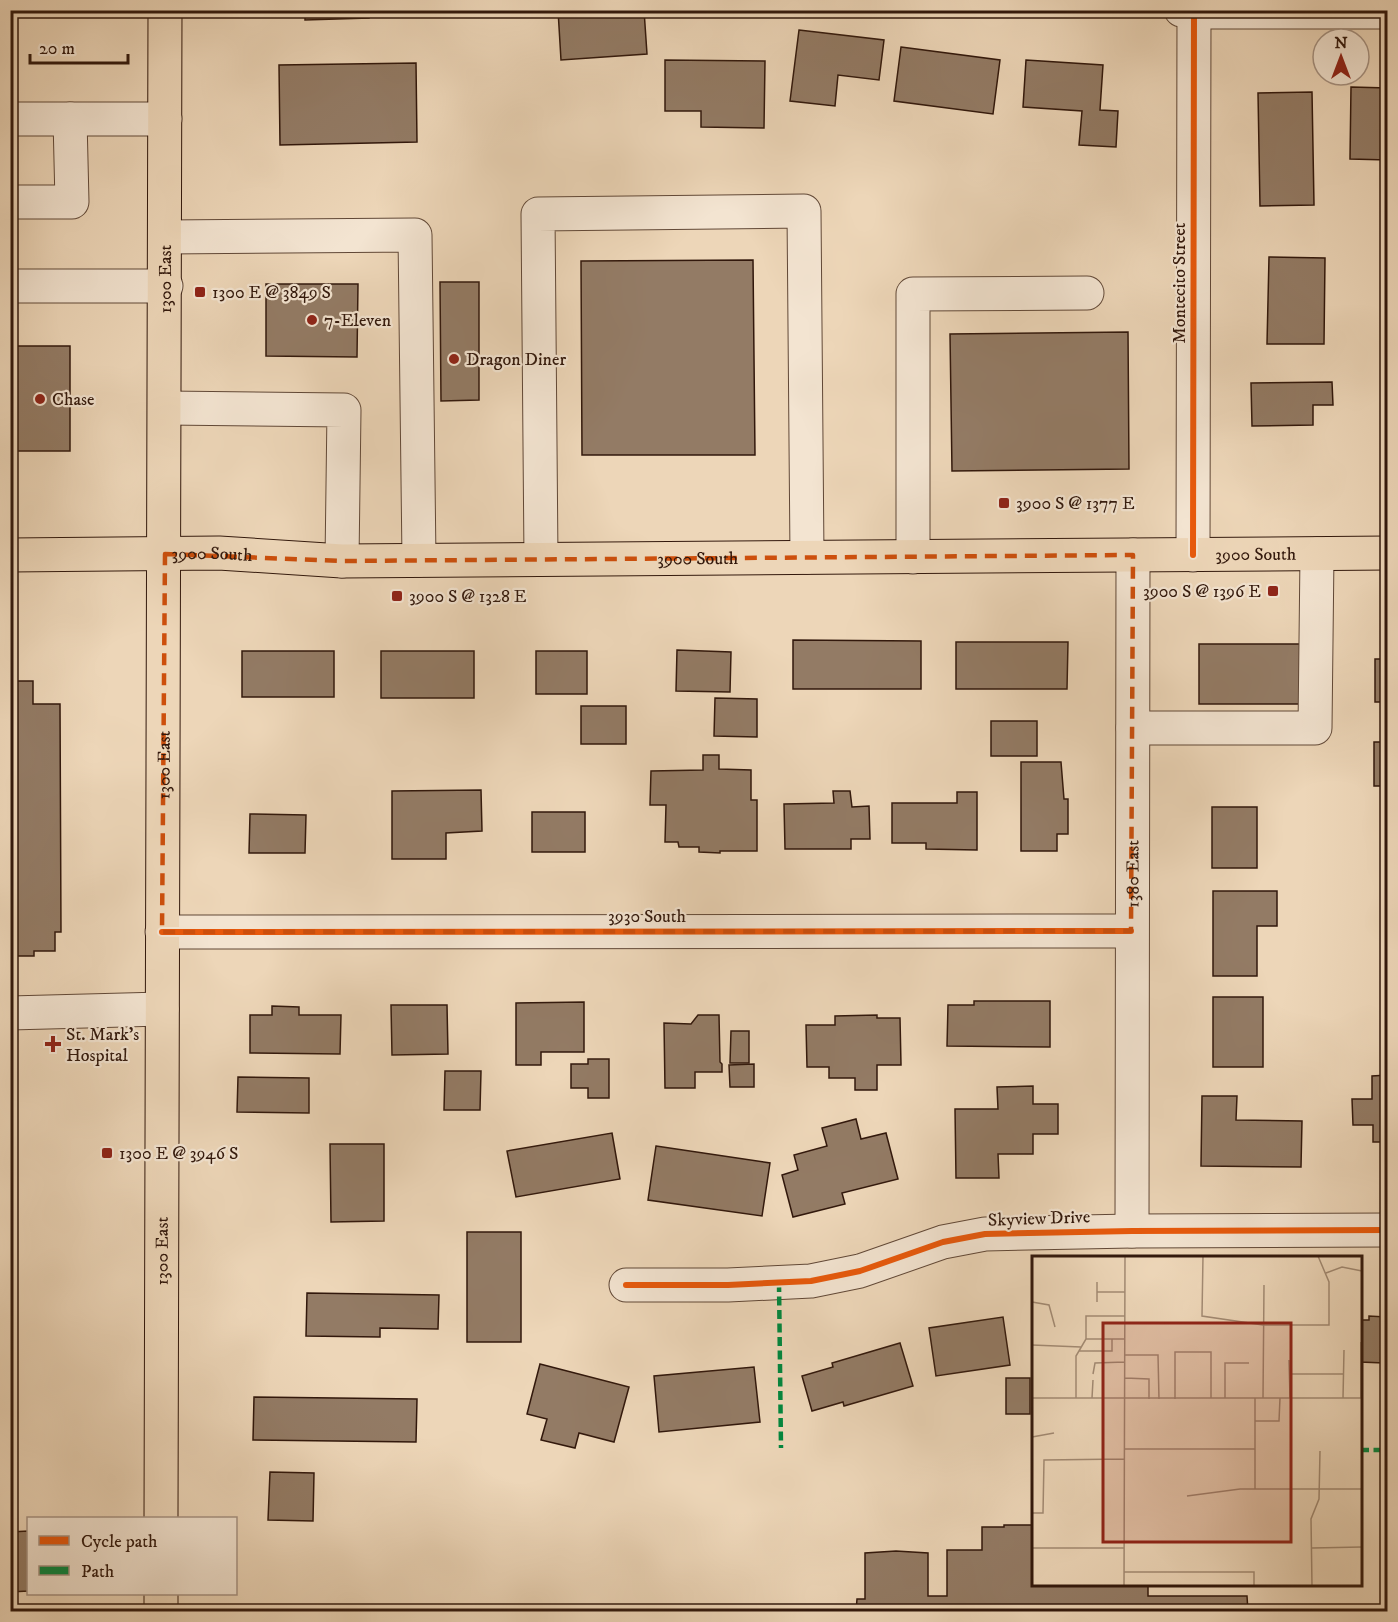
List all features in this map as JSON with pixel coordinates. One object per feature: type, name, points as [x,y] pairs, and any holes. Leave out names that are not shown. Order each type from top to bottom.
[{"type":"main road","name":"1300 East","points":[[161,1517],[166,408],[165,10]]},
{"type":"main road","name":"3900 South","points":[[10,555],[219,553],[342,561],[1388,554]]},
{"type":"main road","points":[[161,1595],[161,1611]]},
{"type":"street","points":[[1190,11],[1388,12]]},
{"type":"street","name":"Montecito Street","points":[[1190,11],[1193,555]]},
{"type":"street","points":[[10,118],[165,118]]},
{"type":"street","points":[[10,202],[72,202],[70,118]]},
{"type":"street","points":[[541,560],[538,214],[804,211],[807,557]]},
{"type":"street","points":[[166,237],[415,235],[418,560]]},
{"type":"street","points":[[10,286],[166,286]]},
{"type":"street","points":[[913,557],[913,294],[1087,294]]},
{"type":"street","points":[[166,408],[344,410],[342,561]]},
{"type":"street","points":[[1132,728],[1315,728],[1317,554]]},
{"type":"street","name":"1380 East","points":[[1132,1231],[1133,555]]},
{"type":"street","name":"3930 South","points":[[162,932],[1131,931]]},
{"type":"street","points":[[10,1013],[162,1009]]},
{"type":"street","name":"Skyview Drive","points":[[626,1286],[811,1281],[860,1271],[942,1242],[985,1234],[1388,1230]]},
{"type":"highlighted area","points":[[165,554],[342,561],[1133,555],[1131,931],[162,932]]},
{"type":"building","points":[[305,10],[368,10],[369,18],[305,20]]},
{"type":"building","points":[[558,10],[644,10],[647,54],[561,60]]},
{"type":"building","points":[[799,30],[884,40],[879,80],[838,75],[835,106],[790,101]]},
{"type":"building","points":[[901,47],[1000,60],[993,114],[894,101]]},
{"type":"building","points":[[665,60],[765,61],[764,128],[701,127],[701,111],[665,111]]},
{"type":"building","points":[[1026,60],[1103,65],[1100,110],[1118,111],[1116,147],[1079,145],[1082,111],[1023,107]]},
{"type":"building","points":[[416,63],[417,142],[280,145],[279,65]]},
{"type":"building","points":[[1351,87],[1388,88],[1388,160],[1350,159]]},
{"type":"building","points":[[1312,92],[1314,205],[1260,206],[1258,93]]},
{"type":"building","points":[[1269,257],[1325,258],[1324,344],[1267,344]]},
{"type":"building","points":[[753,260],[755,455],[582,455],[581,261]]},
{"type":"building","points":[[440,282],[479,282],[479,400],[441,401]]},
{"type":"building","name":"7-Eleven","points":[[266,284],[358,284],[357,357],[266,356]]},
{"type":"building","points":[[1128,332],[1129,469],[952,471],[950,334]]},
{"type":"building","name":"Chase","points":[[10,346],[70,346],[70,451],[10,451]]},
{"type":"building","points":[[1332,382],[1333,405],[1313,405],[1313,425],[1252,426],[1251,383]]},
{"type":"building","points":[[793,640],[921,641],[921,689],[793,689]]},
{"type":"building","points":[[956,642],[1068,642],[1067,689],[956,689]]},
{"type":"building","points":[[1199,644],[1301,644],[1300,704],[1199,704]]},
{"type":"building","points":[[677,650],[731,652],[730,692],[676,691]]},
{"type":"building","points":[[242,651],[334,651],[334,697],[242,697]]},
{"type":"building","points":[[381,651],[474,651],[474,698],[381,698]]},
{"type":"building","points":[[536,651],[587,651],[587,694],[536,694]]},
{"type":"building","points":[[1375,659],[1388,659],[1388,702],[1375,702]]},
{"type":"building","points":[[10,681],[33,681],[33,704],[60,704],[61,932],[55,932],[55,951],[34,951],[34,956],[10,956]]},
{"type":"building","points":[[715,698],[757,699],[757,737],[714,736]]},
{"type":"building","points":[[581,706],[626,706],[626,744],[581,744]]},
{"type":"building","points":[[991,721],[1037,721],[1037,756],[991,756]]},
{"type":"building","points":[[1374,742],[1388,742],[1388,786],[1374,786]]},
{"type":"building","points":[[703,755],[719,755],[719,769],[751,770],[751,800],[757,800],[757,851],[699,852],[699,847],[679,847],[678,842],[665,842],[666,805],[650,805],[651,771],[703,770]]},
{"type":"building","points":[[1021,762],[1061,762],[1064,799],[1068,799],[1068,834],[1057,834],[1057,851],[1021,851]]},
{"type":"building","points":[[481,790],[482,831],[446,833],[446,859],[392,859],[392,791]]},
{"type":"building","points":[[833,791],[850,791],[852,807],[869,806],[870,839],[851,839],[851,849],[785,849],[784,804],[834,803]]},
{"type":"building","points":[[957,792],[977,792],[977,850],[926,849],[926,843],[892,843],[892,803],[957,803]]},
{"type":"building","points":[[1212,807],[1257,807],[1257,868],[1212,868]]},
{"type":"building","points":[[532,812],[585,812],[585,852],[532,852]]},
{"type":"building","points":[[250,814],[306,815],[305,853],[249,853]]},
{"type":"building","points":[[1213,891],[1277,891],[1277,926],[1257,926],[1257,976],[1213,976]]},
{"type":"building","points":[[1213,997],[1263,997],[1263,1067],[1213,1067]]},
{"type":"building","points":[[974,1001],[1050,1001],[1050,1047],[947,1046],[948,1005],[974,1005]]},
{"type":"building","points":[[584,1002],[584,1052],[541,1052],[541,1065],[516,1065],[516,1003]]},
{"type":"building","points":[[391,1005],[447,1005],[448,1054],[392,1055]]},
{"type":"building","points":[[272,1006],[299,1007],[299,1015],[341,1015],[340,1054],[250,1053],[250,1015],[272,1015]]},
{"type":"building","points":[[698,1015],[719,1015],[722,1072],[695,1072],[695,1088],[665,1088],[664,1023],[691,1024]]},
{"type":"building","points":[[877,1015],[877,1018],[900,1018],[901,1065],[877,1065],[877,1090],[855,1090],[855,1078],[829,1078],[829,1067],[807,1067],[806,1025],[835,1025],[835,1016]]},
{"type":"building","points":[[731,1031],[749,1031],[749,1063],[730,1063]]},
{"type":"building","points":[[588,1059],[609,1059],[609,1098],[588,1098],[588,1088],[571,1088],[571,1064],[588,1064]]},
{"type":"building","points":[[754,1064],[754,1087],[730,1087],[729,1065]]},
{"type":"building","points":[[445,1071],[481,1071],[480,1110],[444,1110]]},
{"type":"building","points":[[1388,1075],[1388,1142],[1373,1142],[1373,1125],[1353,1125],[1352,1099],[1372,1099],[1372,1076]]},
{"type":"building","points":[[238,1077],[309,1078],[309,1113],[237,1112]]},
{"type":"building","points":[[1033,1086],[1033,1104],[1058,1104],[1058,1134],[1033,1134],[1033,1154],[998,1154],[999,1178],[956,1178],[955,1109],[998,1109],[997,1087]]},
{"type":"building","points":[[1202,1096],[1237,1096],[1236,1120],[1302,1121],[1301,1167],[1201,1166]]},
{"type":"building","points":[[856,1119],[861,1139],[886,1133],[898,1179],[842,1193],[845,1204],[793,1217],[782,1175],[798,1170],[794,1155],[827,1146],[822,1128]]},
{"type":"building","points":[[612,1133],[620,1179],[516,1197],[507,1151]]},
{"type":"building","points":[[330,1144],[384,1144],[384,1221],[331,1222]]},
{"type":"building","points":[[656,1146],[770,1163],[762,1216],[648,1200]]},
{"type":"building","points":[[467,1232],[521,1232],[521,1342],[467,1342]]},
{"type":"building","points":[[307,1293],[439,1295],[438,1329],[380,1328],[380,1337],[306,1336]]},
{"type":"building","points":[[1387,1312],[1388,1381],[1383,1381],[1384,1363],[1362,1362],[1362,1320],[1369,1320],[1369,1316],[1386,1317]]},
{"type":"building","points":[[1003,1317],[1010,1365],[936,1376],[929,1328]]},
{"type":"building","points":[[900,1343],[913,1386],[844,1406],[843,1402],[812,1411],[802,1376],[833,1367],[832,1363]]},
{"type":"building","points":[[540,1364],[629,1387],[614,1442],[579,1433],[575,1448],[541,1440],[547,1419],[527,1414]]},
{"type":"building","points":[[754,1367],[760,1422],[659,1432],[654,1376]]},
{"type":"building","points":[[1006,1378],[1030,1378],[1030,1414],[1006,1414]]},
{"type":"building","points":[[254,1397],[417,1399],[416,1442],[253,1440]]},
{"type":"building","points":[[1386,1467],[1388,1467],[1387,1543]]},
{"type":"building","points":[[270,1472],[314,1473],[313,1521],[268,1520]]},
{"type":"building","points":[[1004,1525],[1032,1525],[1032,1586],[1148,1586],[1148,1596],[1247,1596],[1248,1612],[856,1612],[857,1599],[865,1599],[865,1553],[896,1551],[928,1553],[928,1596],[947,1596],[947,1550],[982,1550],[982,1527],[1004,1527]]},
{"type":"building","points":[[27,1531],[27,1591],[10,1592],[10,1532]]},
{"type":"marked path","points":[[779,1283],[781,1448]]},
{"type":"marked path","points":[[1362,1450],[1388,1450]]},
{"type":"cycle path","points":[[1193,555],[1194,10]]},
{"type":"cycle path","points":[[162,932],[1131,931]]},
{"type":"cycle path","points":[[626,1285],[728,1285],[811,1281],[860,1271],[943,1242],[985,1234],[1388,1230]]},
{"type":"place","name":"1300 E @ 3849 S","points":[[200,292]]},
{"type":"place","name":"7-Eleven","points":[[312,320]]},
{"type":"place","name":"Dragon Diner","points":[[454,359]]},
{"type":"place","name":"Chase","points":[[40,399]]},
{"type":"place","name":"3900 S @ 1377 E","points":[[1004,503]]},
{"type":"place","name":"3900 S @ 1396 E","points":[[1273,591]]},
{"type":"place","name":"3900 S @ 1328 E","points":[[397,596]]},
{"type":"place","name":"St. Mark's Hospital","points":[[53,1044]]},
{"type":"place","name":"1300 E @ 3946 S","points":[[107,1153]]}]
